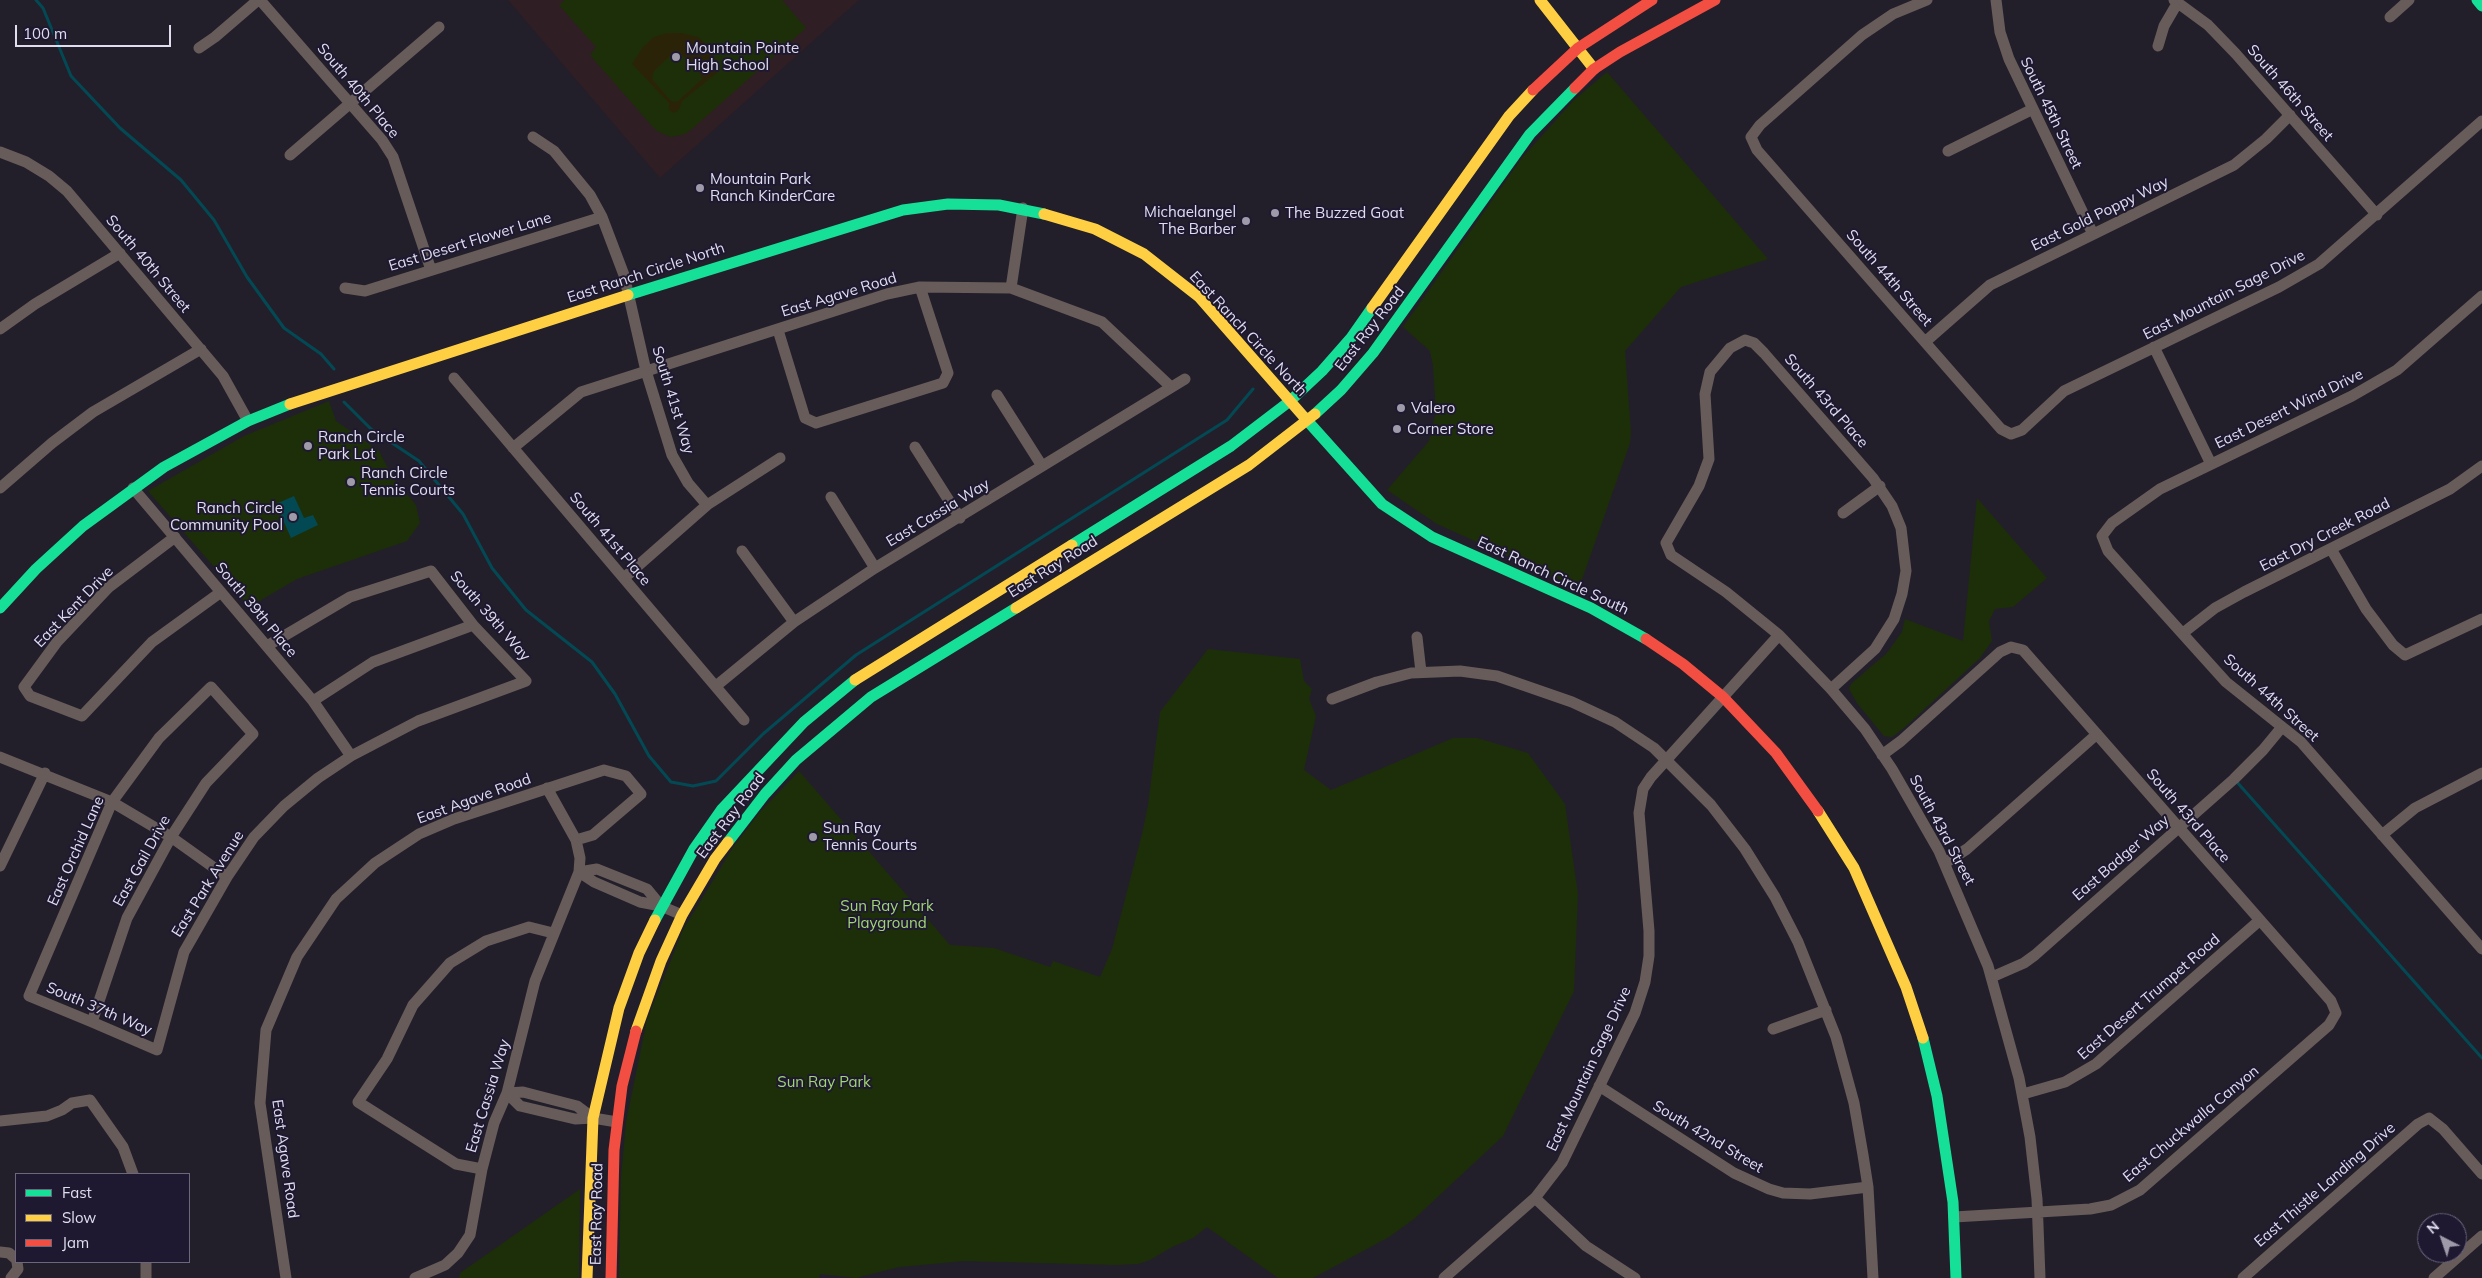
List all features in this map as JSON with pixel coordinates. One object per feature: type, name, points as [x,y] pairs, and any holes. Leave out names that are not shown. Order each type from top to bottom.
[{"type":"main road","points":[[1540,0],[1594,69]]},
{"type":"main road","name":"East Ray Road","points":[[611,1278],[613,1170],[617,1122],[629,1056],[641,1013],[660,960],[682,915],[715,859],[740,825],[796,760],[871,697],[1075,557],[1231,446],[1290,401],[1322,371],[1350,338],[1509,116],[1545,77],[1578,48],[1623,17],[1652,0]]},
{"type":"main road","name":"East Ray Road","points":[[587,1278],[593,1118],[619,1008],[639,954],[662,906],[694,849],[722,809],[749,778],[804,722],[865,674],[1075,557],[1249,465],[1308,421],[1341,390],[1373,353],[1530,134],[1594,69],[1640,40],[1715,0]]},
{"type":"main road","points":[[2477,0],[2482,6]]},
{"type":"main road","name":"East Ranch Circle North","points":[[0,608],[55,551],[133,488],[185,454],[248,421],[356,380],[903,210],[966,203],[1024,208],[1095,229],[1152,260],[1199,297],[1299,411]]},
{"type":"main road","name":"East Ranch Circle South","points":[[1299,411],[1359,480],[1382,504],[1403,520],[1432,537],[1591,608],[1639,634],[1683,664],[1723,696],[1753,727],[1795,776],[1854,868],[1882,927],[1906,987],[1924,1042],[1937,1096],[1954,1217],[1956,1278]]},
{"type":"street","points":[[199,48],[259,0]]},
{"type":"street","name":"South 40th Place","points":[[259,0],[382,140],[393,157],[431,270]]},
{"type":"street","name":"South 44th Street","points":[[1926,0],[1893,14],[1862,35],[1760,125],[1751,137],[1757,150],[1925,342],[2001,428],[2011,434]]},
{"type":"street","name":"South 45th Street","points":[[1996,0],[2004,48],[2093,234]]},
{"type":"street","points":[[2390,17],[2409,0]]},
{"type":"street","points":[[2158,46],[2164,26],[2176,1]]},
{"type":"street","name":"South 46th Street","points":[[2176,1],[2208,25],[2377,215]]},
{"type":"street","points":[[290,155],[439,27]]},
{"type":"street","points":[[1948,150],[2033,109]]},
{"type":"street","name":"East Gold Poppy Way","points":[[1925,342],[1990,285],[2234,165],[2266,139],[2290,115]]},
{"type":"street","name":"East Mountain Sage Drive","points":[[2011,434],[2022,430],[2064,391],[2302,275],[2319,264],[2482,121]]},
{"type":"street","name":"South 41st Way","points":[[533,137],[554,151],[590,195],[602,217],[624,275],[646,371],[672,455],[688,483],[707,505]]},
{"type":"street","name":"South 40th Street","points":[[0,152],[26,162],[49,176],[67,191],[201,349],[233,390],[248,421]]},
{"type":"street","points":[[1011,288],[1024,208]]},
{"type":"street","name":"East Desert Flower Lane","points":[[345,288],[365,291],[602,217]]},
{"type":"street","points":[[0,329],[42,299],[120,253]]},
{"type":"street","points":[[778,330],[805,418],[816,423],[942,383],[948,373],[920,287]]},
{"type":"street","name":"East Agave Road","points":[[513,448],[581,392],[887,294],[920,287],[1011,288],[1102,322],[1171,387]]},
{"type":"street","name":"East Desert Wind Drive","points":[[2102,536],[2112,523],[2160,489],[2352,396],[2397,370],[2482,296]]},
{"type":"street","name":"South 43rd Place","points":[[1666,543],[1699,486],[1709,459],[1705,394],[1710,372],[1730,348],[1745,340],[1754,344],[1764,353],[1880,486],[1892,506],[1901,528],[1905,556],[1905,582],[1898,610],[1875,649],[1831,689]]},
{"type":"street","points":[[2154,347],[2211,464]]},
{"type":"street","points":[[0,488],[52,443],[92,412],[201,349]]},
{"type":"street","name":"South 41st Place","points":[[454,378],[744,720]]},
{"type":"street","name":"East Cassia Way","points":[[716,686],[794,622],[875,568],[960,518],[1185,378]]},
{"type":"street","points":[[997,395],[1042,466]]},
{"type":"street","points":[[915,447],[960,518]]},
{"type":"street","points":[[624,578],[707,505],[780,458]]},
{"type":"street","name":"East Dry Creek Road","points":[[2183,634],[2222,604],[2450,489],[2482,466]]},
{"type":"street","points":[[1843,514],[1880,486]]},
{"type":"street","name":"South 39th Place","points":[[133,488],[313,701],[351,756]]},
{"type":"street","points":[[831,497],[875,568]]},
{"type":"street","name":"East Kent Drive","points":[[175,536],[109,587],[57,642],[24,687],[30,696],[82,716],[152,642],[220,592]]},
{"type":"street","name":"South 44th Street","points":[[2102,536],[2108,551],[2226,682],[2301,742],[2482,949]]},
{"type":"street","name":"South 43rd Street","points":[[1666,543],[1671,555],[1726,592],[1779,636],[1831,689],[1882,755],[1945,863],[1992,977],[2022,1094],[2030,1137],[2038,1213],[2040,1278]]},
{"type":"street","points":[[2331,548],[2366,609],[2393,646],[2405,655],[2482,619]]},
{"type":"street","points":[[742,551],[794,622]]},
{"type":"street","name":"South 39th Way","points":[[267,646],[350,597],[431,571],[473,625],[526,681]]},
{"type":"street","points":[[313,701],[373,662],[473,625]]},
{"type":"street","name":"East Mountain Sage Drive","points":[[1444,1278],[1535,1198],[1562,1163],[1634,1013],[1645,982],[1648,931],[1640,832],[1640,800],[1651,777],[1779,636]]},
{"type":"street","points":[[1417,637],[1421,672]]},
{"type":"street","name":"South 43rd Place","points":[[1882,755],[1901,741],[2000,652],[2010,646],[2023,650],[2331,1002],[2336,1013]]},
{"type":"street","points":[[1332,699],[1377,682],[1421,672],[1453,670],[1497,676],[1556,696],[1615,722],[1667,759],[1711,805],[1759,870],[1798,942],[1826,1010],[1854,1103],[1868,1187],[1873,1278]]},
{"type":"street","name":"East Park Avenue","points":[[157,1050],[184,952],[227,877],[254,838],[284,806],[318,778],[351,756],[418,721],[526,681]]},
{"type":"street","name":"East Gail Drive","points":[[92,1022],[127,918],[171,837],[206,783],[252,734],[211,686]]},
{"type":"street","name":"East Orchid Lane","points":[[29,996],[112,802],[160,738],[211,686]]},
{"type":"street","name":"East Badger Way","points":[[1992,977],[2016,967],[2035,955],[2251,763],[2282,727]]},
{"type":"street","points":[[1945,863],[1968,849],[2097,734]]},
{"type":"street","points":[[0,757],[45,773],[112,802],[171,837],[227,877]]},
{"type":"street","name":"East Agave Road","points":[[286,1278],[260,1103],[266,1030],[297,957],[336,899],[375,862],[419,834],[454,818],[604,770],[626,776],[641,794],[593,835],[576,840]]},
{"type":"street","points":[[0,866],[45,773]]},
{"type":"street","points":[[2382,835],[2415,808],[2482,773]]},
{"type":"street","points":[[547,788],[576,840],[580,858],[579,872],[597,869],[647,889],[662,906],[682,915]]},
{"type":"street","name":"East Cassia Way","points":[[415,1278],[445,1265],[458,1253],[470,1236],[482,1170],[494,1123],[508,1093],[535,980],[579,872]]},
{"type":"street","name":"East Desert Trumpet Road","points":[[2022,1094],[2065,1082],[2081,1075],[2096,1064],[2260,920]]},
{"type":"street","points":[[482,1170],[456,1164],[358,1102],[387,1059],[413,1005],[450,963],[486,941],[529,927],[553,933]]},
{"type":"street","name":"South 37th Way","points":[[29,996],[157,1050]]},
{"type":"street","points":[[1773,1029],[1826,1010]]},
{"type":"street","name":"East Chuckwalla Canyon","points":[[1954,1217],[2090,1209],[2111,1205],[2140,1190],[2329,1025],[2336,1013]]},
{"type":"street","name":"South 42nd Street","points":[[1599,1086],[1734,1173],[1769,1190],[1783,1193],[1810,1194],[1868,1187]]},
{"type":"street","points":[[508,1093],[520,1106],[575,1119],[593,1118],[617,1122]]},
{"type":"street","points":[[0,1122],[47,1116],[62,1110],[72,1103],[90,1100],[123,1147],[133,1173]]},
{"type":"street","name":"East Thistle Landing Drive","points":[[2244,1278],[2418,1124],[2429,1118],[2443,1128],[2482,1174]]},
{"type":"street","points":[[1535,1198],[1586,1246],[1635,1278]]},
{"type":"street","points":[[2434,1278],[2482,1236]]},
{"type":"street","points":[[0,1252],[9,1253],[15,1258]]},
{"type":"street","points":[[11,1278],[18,1269],[17,1263]]},
{"type":"street","points":[[146,1263],[146,1278]]},
{"type":"shaded area","name":"Mountain Pointe High School","points":[[508,0],[859,0],[660,178]]},
{"type":"green space","name":"Mountain Pointe High School","points":[[565,0],[782,0],[806,28],[692,129],[685,134],[671,137],[657,131],[652,126],[590,55],[596,47],[559,5]]},
{"type":"green space","points":[[1607,72],[1768,259],[1681,287],[1625,351],[1631,432],[1630,443],[1579,588],[1437,524],[1387,490],[1429,441],[1436,412],[1433,366],[1430,351],[1403,327],[1522,158],[1573,101]]},
{"type":"green space","points":[[329,401],[336,421],[379,451],[393,478],[416,505],[420,523],[407,541],[297,579],[249,607],[148,491],[244,436]]},
{"type":"green space","points":[[1977,498],[2047,578],[2013,607],[1995,609],[1989,621],[1992,641],[1980,658],[1905,727],[1892,737],[1884,736],[1857,703],[1849,689],[1851,684],[1887,653],[1902,632],[1905,619],[1963,641]]},
{"type":"green space","points":[[1208,649],[1300,659],[1304,681],[1312,689],[1309,699],[1316,716],[1304,770],[1331,790],[1453,738],[1477,738],[1528,753],[1565,804],[1578,894],[1574,991],[1503,1136],[1414,1219],[1389,1237],[1313,1278],[1278,1278],[1207,1227],[1193,1238],[1172,1247],[1150,1260],[1138,1264],[964,1261],[899,1267],[856,1278],[820,1274],[819,1278],[619,1278],[621,1177],[626,1122],[647,1020],[683,930],[732,849],[760,812],[799,771],[950,945],[994,948],[1050,967],[1053,961],[1100,977],[1112,949],[1143,830],[1160,712]]},
{"type":"green space","points":[[580,1189],[579,1278],[459,1278],[460,1273]]},
{"type":"sand","points":[[667,33],[681,33],[698,37],[708,45],[719,65],[718,72],[682,101],[679,110],[674,113],[669,110],[669,103],[632,64],[643,47],[654,37]],"holes":[[[675,51],[680,53],[698,69],[702,79],[677,102],[671,101],[652,79],[654,71]]]},
{"type":"water","name":"Ranch Circle Community Pool","points":[[294,496],[304,518],[313,515],[318,525],[291,538],[276,504]]},
{"type":"waterway","points":[[36,0],[43,8],[71,76],[120,128],[181,180],[214,220],[247,277],[284,328],[321,354],[334,369]]},
{"type":"waterway","points":[[344,402],[371,429],[419,461],[463,514],[492,568],[526,610],[592,662],[615,694],[649,756],[671,782],[693,786],[716,781],[763,734],[856,655],[1227,420],[1253,389]]},
{"type":"waterway","points":[[2236,781],[2482,1058]]},
{"type":"traffic: fast","points":[[2477,0],[2482,6]]},
{"type":"traffic: fast","points":[[1315,414],[1341,390],[1373,353],[1530,134],[1575,88]]},
{"type":"traffic: fast","points":[[628,295],[903,210],[948,204],[999,205],[1044,214]]},
{"type":"traffic: fast","points":[[1072,545],[1231,446],[1290,401],[1322,371],[1351,338],[1372,308]]},
{"type":"traffic: fast","points":[[0,608],[36,569],[83,526],[164,467],[248,421],[290,404]]},
{"type":"traffic: fast","points":[[1304,417],[1382,504],[1432,537],[1591,608],[1646,639]]},
{"type":"traffic: fast","points":[[728,842],[765,794],[796,760],[871,697],[1016,608]]},
{"type":"traffic: fast","points":[[655,920],[694,849],[722,809],[804,722],[855,680]]},
{"type":"traffic: fast","points":[[1923,1038],[1937,1096],[1953,1202],[1956,1278]]},
{"type":"traffic: slow","points":[[1540,0],[1594,69]]},
{"type":"traffic: slow","points":[[1372,308],[1509,116],[1533,90]]},
{"type":"traffic: slow","points":[[1044,214],[1095,229],[1144,254],[1199,297],[1304,417]]},
{"type":"traffic: slow","points":[[290,404],[628,295]]},
{"type":"traffic: slow","points":[[1016,608],[1249,465],[1315,414]]},
{"type":"traffic: slow","points":[[855,680],[1072,545]]},
{"type":"traffic: slow","points":[[1818,811],[1854,868],[1906,987],[1923,1038]]},
{"type":"traffic: slow","points":[[636,1031],[661,961],[682,915],[715,859],[728,842]]},
{"type":"traffic: slow","points":[[587,1278],[593,1118],[619,1008],[639,953],[655,920]]},
{"type":"traffic: jam","points":[[1533,90],[1578,48],[1652,0]]},
{"type":"traffic: jam","points":[[1575,88],[1594,69],[1620,52],[1715,0]]},
{"type":"traffic: jam","points":[[1646,639],[1683,664],[1723,697],[1776,753],[1818,811]]},
{"type":"traffic: jam","points":[[611,1278],[614,1150],[622,1086],[636,1031]]},
{"type":"place","name":"Mountain Pointe High School","points":[[676,57]]},
{"type":"place","name":"Mountain Park Ranch KinderCare","points":[[700,188]]},
{"type":"place","name":"The Buzzed Goat","points":[[1275,213]]},
{"type":"place","name":"Michaelangel The Barber","points":[[1246,221]]},
{"type":"place","name":"Valero","points":[[1401,408]]},
{"type":"place","name":"Corner Store","points":[[1397,429]]},
{"type":"place","name":"Ranch Circle Park Lot","points":[[308,446]]},
{"type":"place","name":"Ranch Circle Tennis Courts","points":[[351,482]]},
{"type":"place","name":"Ranch Circle Community Pool","points":[[293,517]]},
{"type":"place","name":"Sun Ray Tennis Courts","points":[[813,837]]},
{"type":"park label","name":"Sun Ray Park Playground","points":[[887,914]]},
{"type":"park label","name":"Sun Ray Park","points":[[824,1082]]}]
